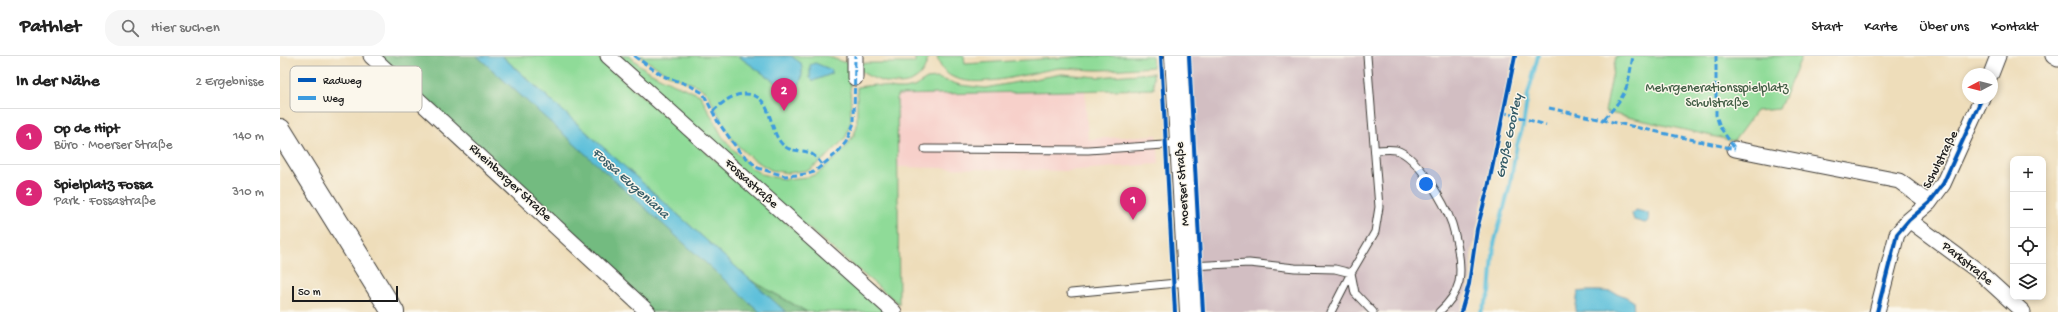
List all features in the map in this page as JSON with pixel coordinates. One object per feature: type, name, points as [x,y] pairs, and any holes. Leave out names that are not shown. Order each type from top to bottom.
[{"type":"main road","name":"Moerser Straße","points":[[1176,56],[1191,312]]},
{"type":"main road","points":[[280,130],[393,312]]},
{"type":"street","name":"Rheinberger Straße","points":[[371,56],[382,66]]},
{"type":"street","name":"Fossastraße","points":[[608,56],[894,312]]},
{"type":"street","points":[[855,56],[855,78]]},
{"type":"street","points":[[1993,68],[1998,56]]},
{"type":"street","points":[[2053,56],[2058,59]]},
{"type":"street","name":"Rheinberger Straße","points":[[422,103],[648,312]]},
{"type":"street","name":"Schulstraße","points":[[1877,312],[1898,234],[1909,220],[1930,203],[1943,184],[1979,104]]},
{"type":"street","name":"Schulstraße","points":[[1735,149],[1899,181],[1930,203]]},
{"type":"street","name":"Parkstraße","points":[[1909,220],[1978,271],[2023,312]]},
{"type":"lane","points":[[1331,312],[1351,273],[1375,232],[1379,207],[1367,56]]},
{"type":"lane","points":[[925,149],[1088,150],[1181,144]]},
{"type":"lane","points":[[1375,150],[1396,150],[1412,160],[1437,194],[1452,224],[1459,260],[1459,282],[1450,303],[1441,311]]},
{"type":"lane","points":[[1071,293],[1249,263],[1295,268],[1335,269],[1351,273]]},
{"type":"lane","points":[[1351,273],[1354,293],[1373,312]]},
{"type":"shaded area","points":[[1181,56],[1513,56],[1471,255],[1470,280],[1460,312],[1195,312]]},
{"type":"shaded area","points":[[1085,90],[1088,139],[1157,135],[1159,164],[1065,171],[898,167],[896,95]]},
{"type":"green space","points":[[371,56],[477,56],[526,100],[749,279],[807,312],[648,312],[422,103],[422,66],[382,66]]},
{"type":"green space","points":[[502,56],[596,56],[889,312],[807,312],[749,279]]},
{"type":"green space","points":[[613,56],[629,56],[646,70],[700,95],[722,136],[752,168],[761,174],[786,179],[808,177],[817,174],[841,153],[854,135],[857,126],[857,87],[875,85],[905,89],[914,87],[927,79],[937,78],[960,85],[985,88],[1062,74],[1098,77],[1153,73],[1154,89],[897,95],[899,304],[749,179]]},
{"type":"green space","points":[[639,56],[827,56],[843,62],[850,62],[851,121],[846,137],[829,155],[809,170],[788,173],[771,170],[751,158],[733,141],[707,93],[698,86],[671,76]]},
{"type":"green space","points":[[915,56],[928,56],[925,68],[919,77],[911,82],[902,84],[880,81],[860,71],[860,63],[915,63]]},
{"type":"green space","points":[[937,56],[964,56],[965,64],[1087,56],[1152,56],[1153,67],[1098,70],[1061,68],[992,81],[973,81],[956,78],[944,70]]},
{"type":"green space","name":"Mehrgenerationsspielplatz Schulstraße","points":[[1616,56],[1802,56],[1779,109],[1756,111],[1734,141],[1605,112]]},
{"type":"water","name":"Fossa Eugeniana","points":[[477,56],[502,56],[786,312],[760,312]]},
{"type":"water","points":[[738,56],[791,56],[801,63],[801,81],[794,90],[786,90]]},
{"type":"water","points":[[815,63],[832,70],[831,74],[813,81],[810,78],[810,65]]},
{"type":"water","points":[[1636,210],[1648,213],[1649,221],[1645,223],[1634,220],[1632,214]]},
{"type":"water","points":[[1605,291],[1627,297],[1633,301],[1634,312],[1575,312],[1578,292]]},
{"type":"waterway","name":"Große Goorley","points":[[1481,312],[1490,293],[1494,244],[1509,189],[1517,145],[1523,126],[1528,94],[1538,56]]},
{"type":"marked path","points":[[634,56],[663,76],[689,85],[703,93],[718,122],[739,151],[758,168],[785,176],[814,172],[837,153],[846,142],[854,123],[855,56]]},
{"type":"marked path","points":[[1604,119],[1618,103],[1628,84],[1633,56]]},
{"type":"marked path","points":[[1716,56],[1716,115],[1720,127],[1735,149]]},
{"type":"marked path","points":[[713,111],[724,102],[740,94],[754,96],[761,100],[766,106],[774,131],[783,145],[792,150],[811,154],[817,158],[822,165]]},
{"type":"marked path","points":[[1549,108],[1735,149]]},
{"type":"marked path","points":[[1502,112],[1546,125]]},
{"type":"cycle path","points":[[1161,56],[1175,312]]},
{"type":"cycle path","points":[[1189,56],[1203,312]]},
{"type":"cycle path","points":[[1461,312],[1469,284],[1477,229],[1488,188],[1515,56]]},
{"type":"cycle path","points":[[1877,312],[1897,234],[1909,220],[1929,203],[1943,184],[1979,104]]},
{"type":"place","name":"Spielplatz Fossa","points":[[784,111]]},
{"type":"place","name":"Op de Hipt","points":[[1133,220]]}]
